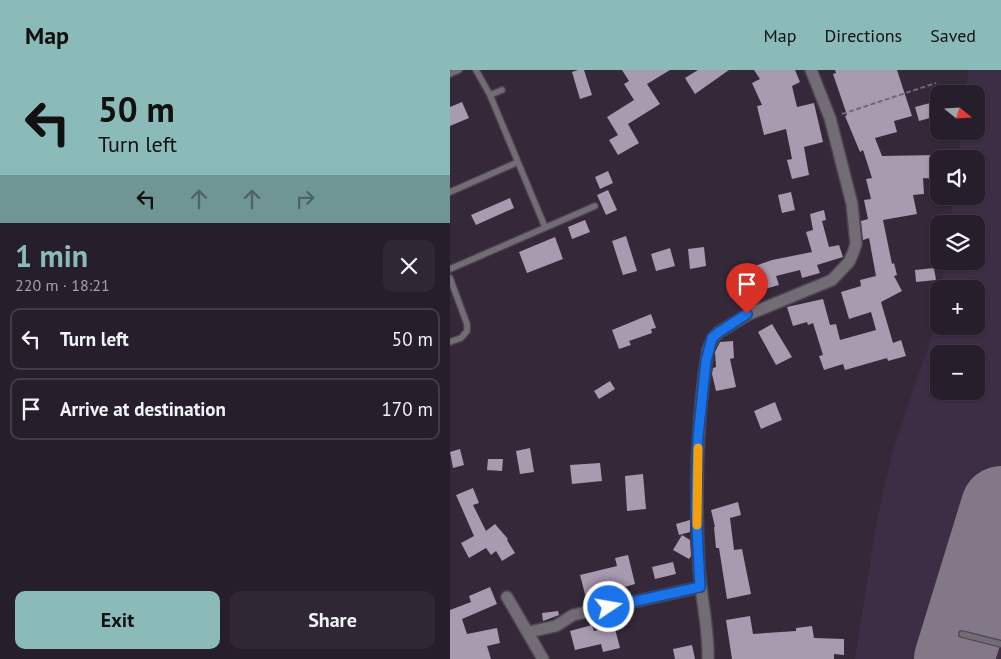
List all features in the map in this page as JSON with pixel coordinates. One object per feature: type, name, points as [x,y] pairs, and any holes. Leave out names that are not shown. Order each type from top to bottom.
[{"type":"street","points":[[708,659],[700,587],[696,507],[698,437],[704,372],[712,338],[747,314],[832,280],[849,262],[856,244],[852,204],[830,118],[811,70]]},
{"type":"street","points":[[529,632],[556,626],[573,615],[700,587]]},
{"type":"street","points":[[507,597],[543,659]]},
{"type":"lane","points":[[450,74],[459,70]]},
{"type":"lane","points":[[476,70],[490,95],[545,226]]},
{"type":"lane","points":[[490,95],[502,90]]},
{"type":"lane","points":[[450,192],[518,162]]},
{"type":"lane","points":[[450,269],[545,226],[595,206]]},
{"type":"lane","points":[[450,278],[467,324],[467,331],[460,338],[450,342]]},
{"type":"lane","points":[[962,634],[1001,644]]},
{"type":"path","points":[[830,118],[936,83]]},
{"type":"shaded area","points":[[968,70],[1001,70],[1001,659],[855,659],[877,520],[892,455],[932,335],[985,335],[985,280],[942,280],[944,270],[985,270],[985,215],[951,215],[952,205],[985,205],[985,150],[959,150],[961,140],[985,140],[985,85],[967,85]]},
{"type":"building","points":[[584,70],[592,95],[580,99],[572,72]]},
{"type":"building","points":[[622,70],[670,70],[647,84],[660,104],[628,124],[639,143],[618,155],[609,140],[618,135],[607,117],[634,100],[624,84],[629,81]]},
{"type":"building","points":[[698,70],[729,70],[695,94],[685,78]]},
{"type":"building","points":[[754,70],[795,70],[800,82],[792,86],[797,107],[814,103],[823,142],[804,147],[809,175],[792,179],[787,160],[792,159],[786,129],[764,135],[757,106],[762,105],[752,83],[760,79]]},
{"type":"building","points":[[835,70],[897,70],[912,116],[894,121],[897,132],[875,138],[882,156],[930,155],[930,179],[923,178],[924,194],[913,195],[917,214],[883,220],[892,264],[894,263],[897,275],[894,276],[902,291],[881,302],[893,343],[901,340],[906,356],[888,361],[887,358],[845,370],[843,364],[824,370],[819,356],[823,355],[813,323],[808,325],[807,322],[793,326],[787,307],[823,299],[830,325],[836,324],[840,340],[876,330],[871,312],[849,319],[841,292],[861,286],[860,280],[876,276],[869,238],[863,240],[861,221],[868,219],[864,200],[871,199],[866,179],[872,178],[863,150],[860,152],[845,116],[847,115],[833,74],[836,73]]},
{"type":"building","points":[[462,102],[469,118],[450,126],[450,107]]},
{"type":"building","points":[[930,103],[930,118],[919,121],[915,107]]},
{"type":"building","points":[[608,171],[613,183],[600,189],[595,177]]},
{"type":"building","points":[[608,190],[617,210],[606,215],[597,195]]},
{"type":"building","points":[[791,192],[795,210],[782,213],[778,195]]},
{"type":"building","points":[[510,198],[514,208],[476,225],[471,215]]},
{"type":"building","points":[[824,210],[826,220],[822,221],[829,247],[839,245],[843,257],[817,265],[820,273],[802,278],[800,270],[776,276],[779,285],[744,295],[738,272],[772,260],[812,252],[806,232],[813,230],[810,214]]},
{"type":"building","points":[[585,220],[590,232],[572,239],[568,227]]},
{"type":"building","points":[[626,236],[637,271],[623,275],[612,241]]},
{"type":"building","points":[[555,237],[563,259],[527,273],[519,252]]},
{"type":"building","points":[[704,247],[706,266],[690,269],[688,249]]},
{"type":"building","points":[[670,248],[675,266],[656,271],[651,254]]},
{"type":"building","points":[[930,268],[934,270],[936,280],[916,282],[915,270]]},
{"type":"building","points":[[651,314],[656,328],[651,329],[652,333],[629,341],[631,345],[619,349],[612,330]]},
{"type":"building","points":[[772,324],[792,357],[776,365],[758,332]]},
{"type":"building","points":[[733,341],[734,358],[730,359],[736,387],[716,391],[712,374],[713,368],[716,367],[715,352],[720,342]]},
{"type":"building","points":[[610,381],[615,389],[599,399],[594,391]]},
{"type":"building","points":[[775,402],[782,420],[761,429],[754,411]]},
{"type":"building","points":[[530,448],[534,472],[520,474],[516,451]]},
{"type":"building","points":[[460,449],[464,465],[453,468],[450,452]]},
{"type":"building","points":[[488,459],[503,459],[502,471],[487,470]]},
{"type":"building","points":[[600,463],[602,481],[572,484],[570,465]]},
{"type":"building","points":[[643,474],[646,509],[627,511],[625,476]]},
{"type":"building","points":[[473,488],[479,503],[473,505],[486,531],[495,524],[508,539],[515,553],[502,561],[496,551],[491,555],[486,548],[469,558],[461,543],[474,536],[456,495]]},
{"type":"building","points":[[738,502],[741,515],[730,518],[734,550],[742,549],[751,594],[727,599],[719,548],[716,548],[715,527],[711,510]]},
{"type":"building","points":[[690,520],[690,532],[679,535],[676,524]]},
{"type":"building","points":[[682,535],[690,540],[691,556],[689,559],[673,550]]},
{"type":"building","points":[[628,555],[635,584],[586,598],[580,575],[617,566],[615,558]]},
{"type":"building","points":[[673,562],[676,574],[655,579],[652,567]]},
{"type":"building","points":[[490,587],[497,604],[462,619],[467,634],[497,628],[500,643],[487,646],[491,659],[450,659],[450,610],[471,602],[469,596]]},
{"type":"building","points":[[558,611],[559,615],[543,621],[542,613]]},
{"type":"building","points":[[750,616],[753,634],[796,631],[796,628],[812,626],[814,638],[844,639],[844,655],[834,654],[834,659],[732,659],[726,620]]},
{"type":"building","points":[[592,625],[594,631],[614,625],[620,648],[603,652],[601,644],[575,650],[570,631]]},
{"type":"building","points":[[692,645],[695,659],[675,659],[673,649]]},
{"type":"runway","points":[[954,659],[1001,506]]},
{"type":"slow traffic","points":[[697,525],[698,448]]},
{"type":"route","points":[[609,607],[700,587],[696,507],[698,437],[704,372],[712,338],[747,314]]}]
